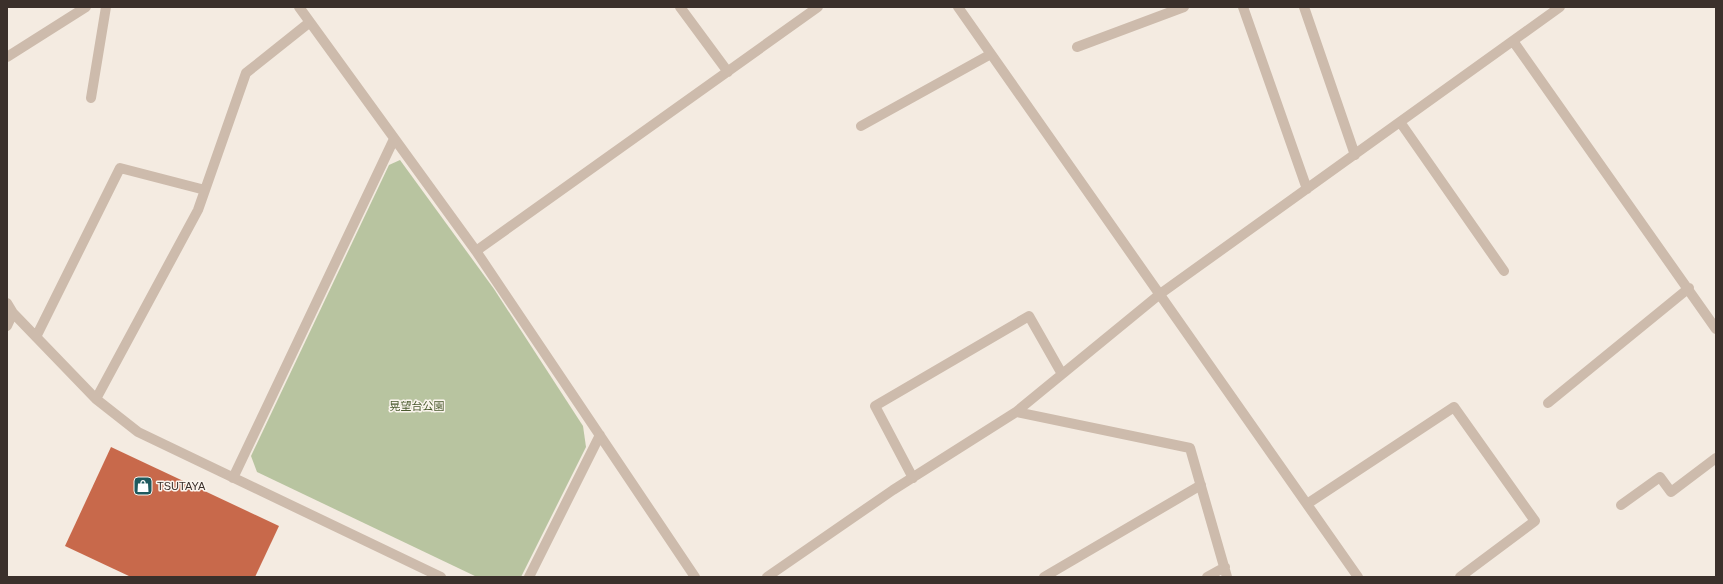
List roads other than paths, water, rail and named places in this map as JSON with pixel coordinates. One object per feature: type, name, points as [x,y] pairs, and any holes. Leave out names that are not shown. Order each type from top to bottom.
[{"type":"street","points":[[7,57],[86,7]]},
{"type":"street","points":[[90,98],[106,7]]},
{"type":"street","points":[[299,7],[476,251],[695,577]]},
{"type":"street","points":[[680,7],[728,72]]},
{"type":"street","points":[[476,251],[818,7]]},
{"type":"street","points":[[958,7],[1358,577]]},
{"type":"street","points":[[1078,47],[1184,7]]},
{"type":"street","points":[[1244,7],[1307,189]]},
{"type":"street","points":[[1304,7],[1355,155]]},
{"type":"street","points":[[767,577],[913,478],[1016,412],[1160,294],[1560,7]]},
{"type":"street","points":[[96,400],[198,210],[246,74],[310,22]]},
{"type":"street","points":[[1513,41],[1689,288],[1716,329]]},
{"type":"street","points":[[861,126],[991,54]]},
{"type":"street","points":[[1400,122],[1504,271]]},
{"type":"street","points":[[233,478],[394,139]]},
{"type":"street","points":[[36,337],[120,168],[205,190]]},
{"type":"street","points":[[1548,403],[1689,288]]},
{"type":"street","points":[[7,303],[13,314],[96,400],[138,432],[440,577]]},
{"type":"street","points":[[7,326],[13,314]]},
{"type":"street","points":[[913,478],[875,406],[1029,316],[1062,374]]},
{"type":"street","points":[[1307,504],[1454,407],[1535,521],[1460,577]]},
{"type":"street","points":[[1016,412],[1190,448],[1226,572],[1207,577]]},
{"type":"street","points":[[529,577],[600,435]]},
{"type":"street","points":[[1621,505],[1660,477],[1671,492],[1716,458]]},
{"type":"street","points":[[1044,577],[1200,485]]},
{"type":"place","name":"TSUTAYA","points":[[143,486]]},
{"type":"park label","name":"晃望台公園","points":[[417,406]]}]
